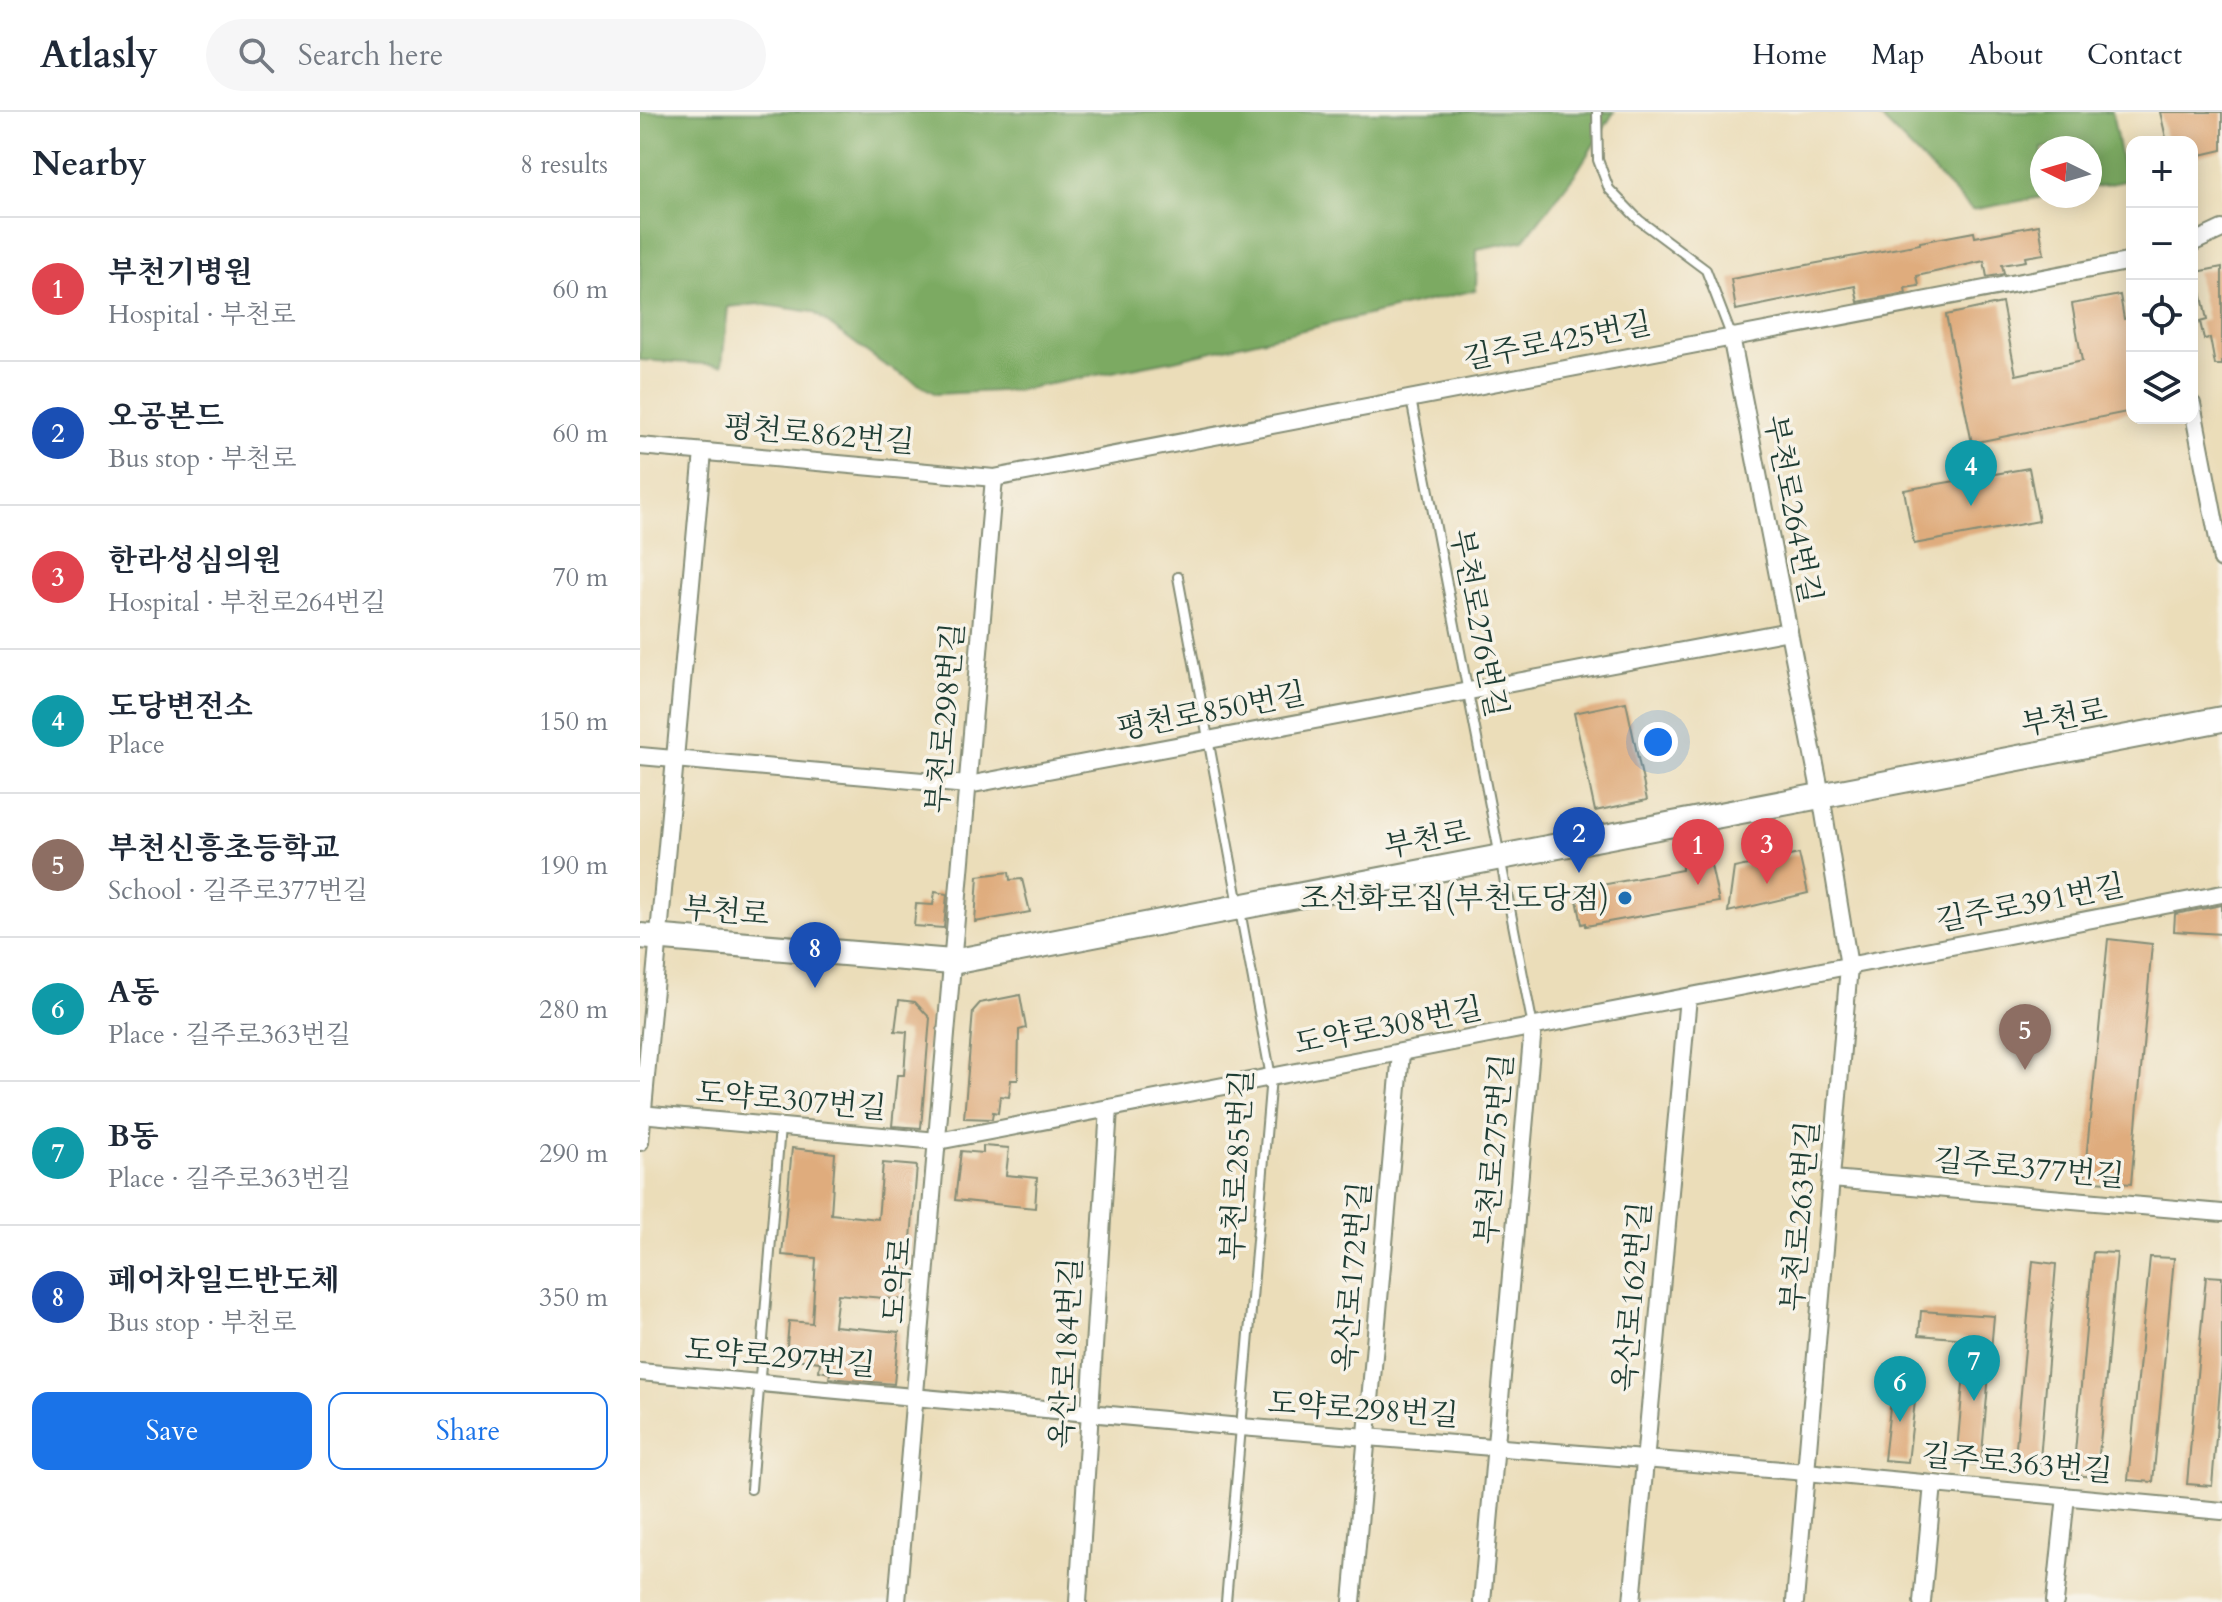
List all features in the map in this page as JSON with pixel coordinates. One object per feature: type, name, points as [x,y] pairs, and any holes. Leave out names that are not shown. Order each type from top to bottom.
[{"type":"main road","name":"부천로","points":[[649,937],[952,962],[2222,719]]},
{"type":"street","points":[[2198,240],[2222,229]]},
{"type":"street","name":"길주로425번길","points":[[994,478],[2126,262]]},
{"type":"street","name":"부천로264번길","points":[[1731,336],[1821,795],[1849,966]]},
{"type":"street","points":[[2196,424],[2221,550]]},
{"type":"street","name":"평천로862번길","points":[[640,446],[994,478]]},
{"type":"street","points":[[640,1142],[649,937],[674,760],[703,452]]},
{"type":"street","name":"부천로298번길","points":[[952,962],[994,478]]},
{"type":"street","name":"평천로850번길","points":[[640,756],[968,785],[1789,631]]},
{"type":"street","name":"길주로391번길","points":[[1849,966],[2222,894]]},
{"type":"street","name":"도약로","points":[[897,1602],[952,962]]},
{"type":"street","name":"도약로308번길","points":[[938,1141],[1849,966]]},
{"type":"street","name":"부천로263번길","points":[[1795,1602],[1849,966]]},
{"type":"street","name":"옥산로162번길","points":[[1632,1602],[1688,997]]},
{"type":"street","name":"부천로275번길","points":[[1482,1602],[1533,1027]]},
{"type":"street","name":"옥산로172번길","points":[[1352,1602],[1401,1053]]},
{"type":"street","name":"옥산로184번길","points":[[1078,1602],[1109,1108]]},
{"type":"street","name":"도약로307번길","points":[[641,1114],[938,1141]]},
{"type":"street","name":"길주로377번길","points":[[1832,1179],[2222,1213]]},
{"type":"street","name":"도약로297번길","points":[[640,1372],[915,1398]]},
{"type":"street","name":"도약로298번길","points":[[915,1398],[1806,1472]]},
{"type":"street","name":"길주로363번길","points":[[1806,1472],[2222,1511]]},
{"type":"street","points":[[1922,1602],[1933,1484]]},
{"type":"street","points":[[2055,1602],[2066,1496]]},
{"type":"lane","name":"부천로264번길","points":[[1597,112],[1598,160],[1609,189],[1639,220],[1706,270],[1731,336]]},
{"type":"lane","name":"부천로276번길","points":[[1411,398],[1500,858]]},
{"type":"lane","name":"부천로285번길","points":[[1178,577],[1271,1077],[1226,1602]]},
{"type":"lane","name":"부천로275번길","points":[[1500,858],[1533,1027]]},
{"type":"lane","points":[[751,1489],[780,1127]]},
{"type":"green space","points":[[640,112],[1614,112],[1576,173],[1524,240],[1477,249],[1476,290],[1174,360],[1019,390],[936,394],[883,364],[813,312],[759,304],[728,307],[722,365],[640,360]]},
{"type":"green space","points":[[1875,112],[2112,112],[2125,181],[2102,186],[2102,136],[2030,136],[2030,199],[1972,210]]},
{"type":"building","points":[[2160,112],[2222,112],[2222,150],[2198,156],[2198,136],[2166,136]]},
{"type":"building","points":[[2039,225],[2044,254],[2002,265],[2004,274],[1987,277],[1984,261],[1917,276],[1919,286],[1905,288],[1906,293],[1858,302],[1855,286],[1736,310],[1731,279],[1974,232],[1975,237]]},
{"type":"building","points":[[2222,267],[2222,365],[2215,365],[2210,338],[2204,339],[2200,322],[2207,320],[2198,272]]},
{"type":"building","points":[[2120,295],[2126,318],[2126,412],[1972,443],[1946,315],[2002,303],[2016,375],[2082,361],[2072,304]]},
{"type":"building","points":[[2029,468],[2039,521],[1914,544],[1904,490]]},
{"type":"building","points":[[1626,702],[1647,800],[1595,811],[1574,713]]},
{"type":"building","points":[[1799,854],[1808,893],[1728,912],[1734,868]]},
{"type":"building","points":[[1710,861],[1719,902],[1586,926],[1586,923],[1582,924],[1575,890],[1682,870],[1682,866]]},
{"type":"building","points":[[1009,872],[1010,880],[1022,879],[1030,912],[975,922],[978,876]]},
{"type":"building","points":[[935,892],[947,894],[944,928],[914,926],[916,904],[933,905]]},
{"type":"building","points":[[2222,905],[2222,934],[2174,931],[2175,914]]},
{"type":"building","points":[[2108,939],[2152,944],[2131,1184],[2084,1180]]},
{"type":"building","points":[[1020,995],[1026,1028],[1019,1030],[1018,1080],[1011,1080],[1009,1097],[1000,1096],[998,1113],[993,1112],[992,1119],[964,1118],[973,1011],[980,1003]]},
{"type":"building","points":[[899,1000],[915,1002],[930,1018],[921,1128],[892,1126],[897,1075],[904,1075],[907,1032],[895,1031]]},
{"type":"building","points":[[983,1146],[1009,1148],[1006,1175],[1037,1178],[1035,1208],[955,1200],[961,1151],[983,1153]]},
{"type":"building","points":[[792,1148],[835,1153],[831,1214],[878,1219],[883,1163],[917,1166],[906,1300],[838,1294],[834,1326],[899,1332],[894,1384],[829,1378],[830,1373],[819,1371],[820,1362],[786,1358],[789,1321],[812,1323],[816,1258],[782,1255]]},
{"type":"building","points":[[2093,1252],[2117,1253],[2097,1477],[2073,1475]]},
{"type":"building","points":[[2150,1257],[2174,1258],[2153,1482],[2128,1480]]},
{"type":"building","points":[[2033,1261],[2056,1264],[2039,1472],[2014,1469]]},
{"type":"building","points":[[2206,1276],[2222,1277],[2222,1363],[2212,1486],[2187,1484]]},
{"type":"building","points":[[1921,1311],[1994,1316],[1981,1465],[1956,1463],[1967,1339],[1919,1335]]},
{"type":"building","points":[[1893,1382],[1917,1384],[1908,1462],[1884,1460]]},
{"type":"place","name":"도당변전소","points":[[1971,506]]},
{"type":"place","name":"오공본드","points":[[1579,873]]},
{"type":"place","name":"한라성심의원","points":[[1767,884]]},
{"type":"place","name":"부천기병원","points":[[1698,885]]},
{"type":"place","name":"조선화로집(부천도당점)","points":[[1625,898]]},
{"type":"place","name":"페어차일드반도체","points":[[815,988]]},
{"type":"place","name":"부천신흥초등학교","points":[[2025,1070]]},
{"type":"place","name":"B동","points":[[1974,1401]]},
{"type":"place","name":"A동","points":[[1900,1422]]}]
